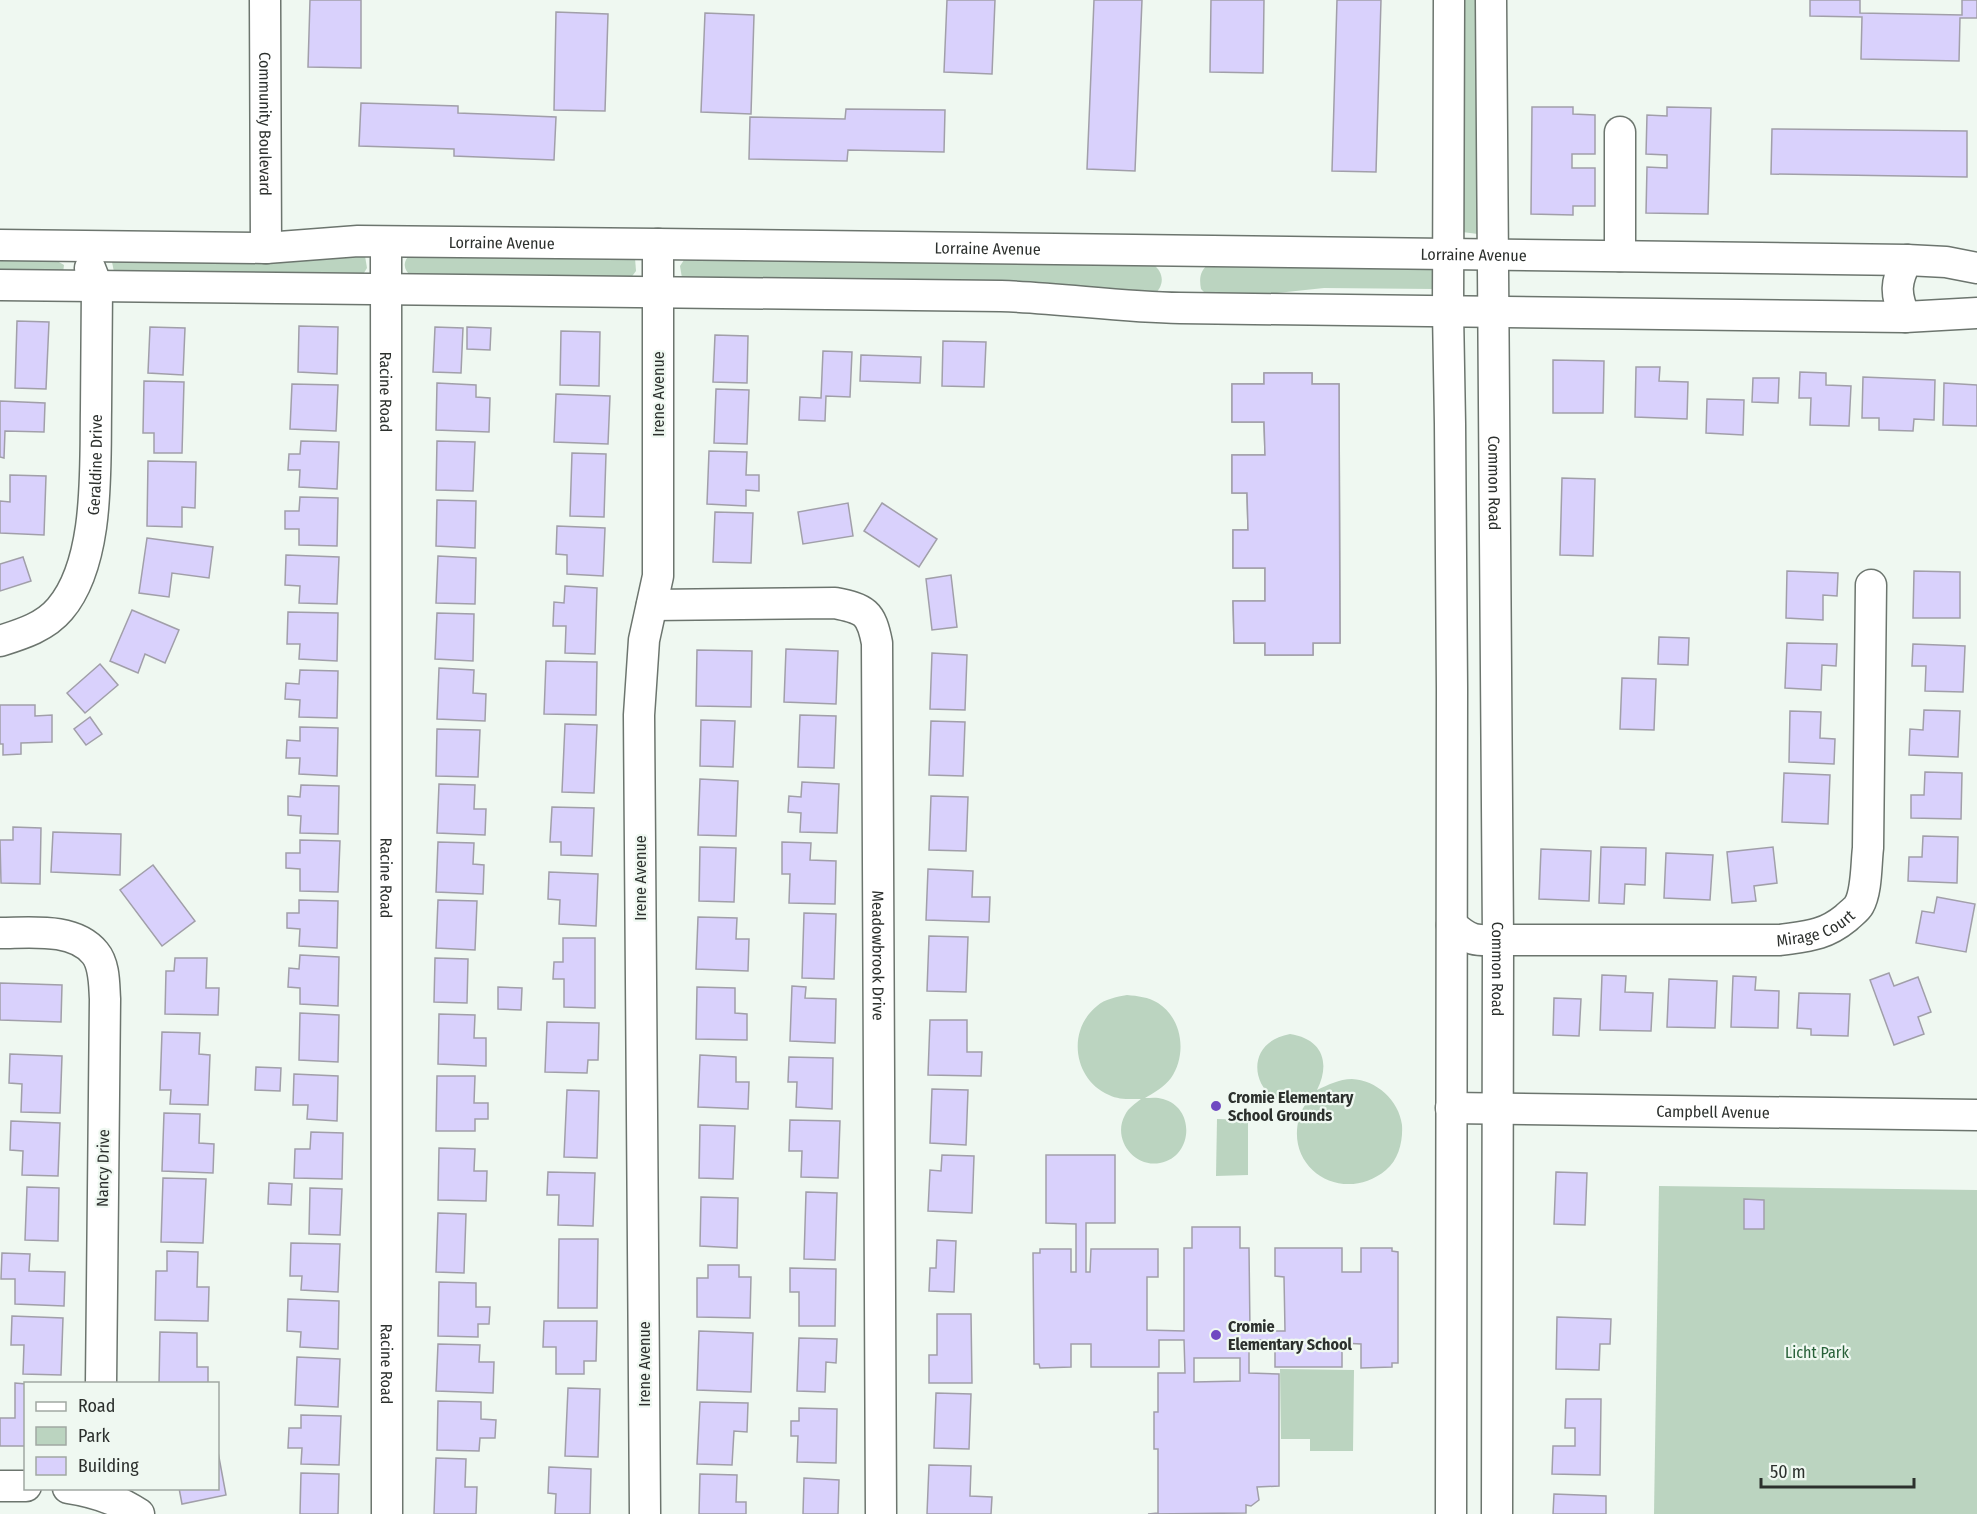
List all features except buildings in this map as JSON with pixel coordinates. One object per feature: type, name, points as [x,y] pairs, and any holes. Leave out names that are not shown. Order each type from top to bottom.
[{"type":"street","name":"Community Boulevard","points":[[265,0],[266,248]]},
{"type":"street","points":[[1449,0],[1448,312],[1452,925],[1450,1514]]},
{"type":"street","name":"Common Road","points":[[1491,0],[1498,940],[1497,1514]]},
{"type":"street","points":[[1620,132],[1620,256]]},
{"type":"street","name":"Lorraine Avenue","points":[[0,245],[266,248],[302,247],[341,242],[658,244],[1907,260],[1946,262],[1977,267]]},
{"type":"street","name":"Racine Road","points":[[386,242],[387,1514]]},
{"type":"street","name":"Irene Avenue","points":[[645,1514],[639,715],[644,640],[658,576],[658,244]]},
{"type":"street","name":"Geraldine Drive","points":[[0,640],[24,633],[45,622],[60,609],[82,570],[95,503],[97,286],[81,246]]},
{"type":"street","points":[[1905,317],[1899,305],[1897,283],[1907,260]]},
{"type":"street","points":[[0,285],[1001,296],[1152,308],[1905,317],[1977,313]]},
{"type":"street","name":"Common Road","points":[[1450,424],[1493,424]]},
{"type":"street","name":"Mirage Court","points":[[1452,925],[1462,935],[1477,941],[1780,940],[1832,929],[1859,905],[1864,884],[1868,848],[1871,585]]},
{"type":"street","name":"Meadowbrook Drive","points":[[652,605],[835,603],[853,607],[867,614],[874,626],[877,655],[881,1514]]},
{"type":"street","name":"Nancy Drive","points":[[0,933],[60,935],[80,941],[96,954],[103,973],[105,999],[101,1382]]},
{"type":"street","name":"Campbell Avenue","points":[[1451,1108],[1977,1115]]},
{"type":"street","points":[[0,1486],[24,1486]]},
{"type":"street","points":[[99,1491],[139,1514]]},
{"type":"green space","points":[[1462,0],[1482,0],[1478,234],[1462,232]]},
{"type":"green space","points":[[411,254],[635,258],[636,271],[630,279],[412,277],[405,265]]},
{"type":"green space","points":[[0,256],[52,258],[64,265],[63,273],[0,274]]},
{"type":"green space","points":[[365,256],[367,268],[362,276],[114,272],[112,262],[115,258]]},
{"type":"green space","points":[[686,257],[1153,264],[1162,279],[1154,295],[682,278],[680,266]]},
{"type":"green space","points":[[1210,263],[1433,265],[1433,289],[1324,288],[1232,298],[1206,294],[1201,289],[1201,274]]},
{"type":"green space","points":[[1127,995],[1147,998],[1158,1003],[1173,1018],[1180,1038],[1179,1059],[1171,1078],[1145,1098],[1161,1098],[1174,1104],[1181,1112],[1185,1122],[1184,1142],[1179,1152],[1171,1159],[1160,1163],[1141,1161],[1128,1150],[1123,1142],[1121,1133],[1125,1115],[1141,1099],[1117,1098],[1097,1088],[1088,1078],[1078,1054],[1081,1028],[1087,1016],[1104,1002]]},
{"type":"green space","points":[[1290,1034],[1310,1041],[1321,1053],[1323,1070],[1317,1090],[1338,1081],[1361,1080],[1378,1087],[1396,1107],[1402,1125],[1402,1137],[1397,1155],[1386,1170],[1370,1180],[1353,1184],[1336,1183],[1322,1177],[1309,1167],[1301,1153],[1297,1137],[1300,1115],[1313,1094],[1295,1101],[1280,1100],[1268,1092],[1260,1080],[1257,1067],[1261,1053],[1271,1041]]},
{"type":"green space","points":[[1217,1119],[1248,1120],[1248,1175],[1216,1176]]},
{"type":"green space","name":"Licht Park","points":[[1659,1186],[1977,1190],[1977,1514],[1654,1514]]},
{"type":"green space","points":[[1280,1369],[1354,1370],[1353,1451],[1310,1451],[1310,1439],[1281,1439]]},
{"type":"place","name":"Cromie Elementary School Grounds","points":[[1216,1106]]},
{"type":"place","name":"Cromie Elementary School","points":[[1216,1335]]}]
